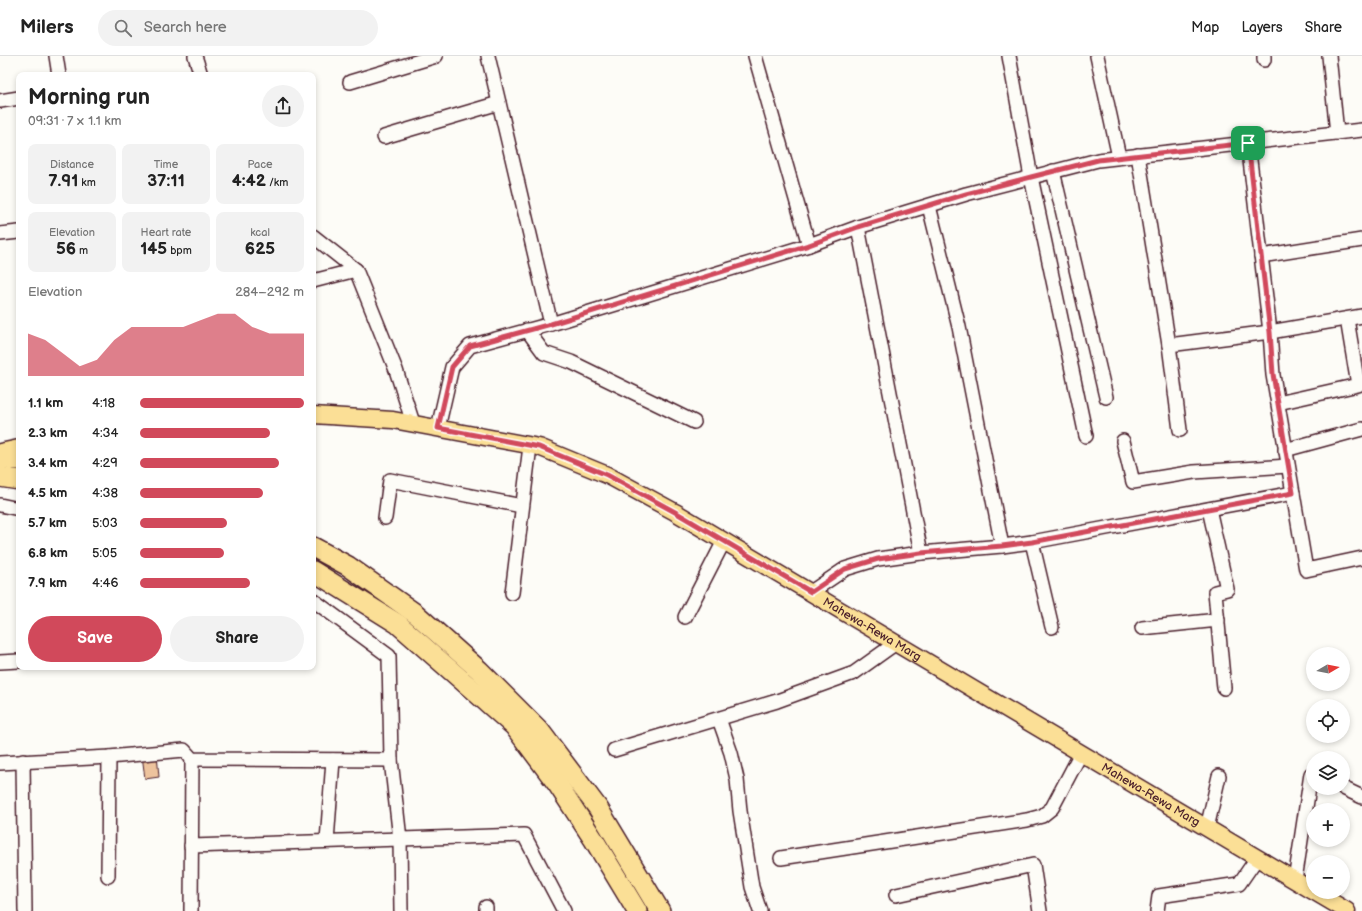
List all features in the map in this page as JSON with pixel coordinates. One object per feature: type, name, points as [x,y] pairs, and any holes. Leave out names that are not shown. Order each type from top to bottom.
[{"type":"highway","points":[[0,459],[16,460]]},
{"type":"highway","points":[[0,477],[16,480]]},
{"type":"highway","points":[[316,549],[348,566],[416,614],[479,670],[540,731],[598,808],[660,911]]},
{"type":"highway","points":[[316,573],[398,624],[514,726],[558,785],[594,840],[637,911]]},
{"type":"main road","name":"Mahewa-Rewa Marg","points":[[316,415],[393,420],[539,447],[607,475],[675,512],[1306,886]]},
{"type":"main road","points":[[0,452],[16,449]]},
{"type":"main road","name":"Mahewa-Rewa Marg","points":[[1327,899],[1347,911]]},
{"type":"street","points":[[56,56],[59,72]]},
{"type":"street","points":[[195,56],[200,72]]},
{"type":"street","points":[[350,82],[436,56]]},
{"type":"street","points":[[488,56],[551,324]]},
{"type":"street","points":[[755,56],[809,245]]},
{"type":"street","points":[[1009,56],[1031,177],[1086,436]]},
{"type":"street","points":[[1097,56],[1119,157]]},
{"type":"street","points":[[1329,56],[1337,133]]},
{"type":"street","points":[[0,101],[16,98]]},
{"type":"street","points":[[384,137],[499,103]]},
{"type":"street","points":[[438,428],[452,367],[470,346],[551,324],[809,245],[858,227],[966,194],[1098,160],[1362,130]]},
{"type":"street","points":[[1248,143],[1270,332],[1273,374],[1306,570],[1362,558]]},
{"type":"street","points":[[1138,155],[1169,345],[1180,430]]},
{"type":"street","points":[[1053,171],[1106,397]]},
{"type":"street","points":[[929,206],[959,327],[1002,546]]},
{"type":"street","points":[[858,227],[921,553]]},
{"type":"street","points":[[0,234],[16,232]]},
{"type":"street","points":[[316,238],[356,270],[396,370],[412,424]]},
{"type":"street","points":[[1261,256],[1362,240]]},
{"type":"street","points":[[316,280],[356,270]]},
{"type":"street","points":[[1169,345],[1270,332],[1362,316]]},
{"type":"street","points":[[1278,403],[1358,386],[1347,319]]},
{"type":"street","points":[[527,330],[544,353],[571,362],[694,422]]},
{"type":"street","points":[[1285,450],[1362,429]]},
{"type":"street","points":[[1123,441],[1133,482],[1194,472],[1288,466]]},
{"type":"street","points":[[512,593],[530,446]]},
{"type":"street","points":[[385,518],[390,480],[522,506]]},
{"type":"street","points":[[811,592],[845,569],[878,559],[921,553],[1032,542],[1293,493]]},
{"type":"street","points":[[0,505],[16,508]]},
{"type":"street","points":[[1209,509],[1227,589],[1216,592],[1224,688]]},
{"type":"street","points":[[685,617],[724,541]]},
{"type":"street","points":[[1032,542],[1052,627]]},
{"type":"street","points":[[316,602],[390,656],[391,760],[400,839],[401,911]]},
{"type":"street","points":[[1142,628],[1218,620]]},
{"type":"street","points":[[614,750],[777,701],[854,673],[896,643]]},
{"type":"street","points":[[0,662],[16,661]]},
{"type":"street","points":[[719,719],[731,753],[736,773],[740,811],[752,887],[760,911]]},
{"type":"street","points":[[0,763],[109,757],[184,750],[192,759],[191,911]]},
{"type":"street","points":[[781,858],[1027,820],[1042,816],[1052,808],[1081,753]]},
{"type":"street","points":[[108,876],[109,757]]},
{"type":"street","points":[[192,759],[391,760]]},
{"type":"street","points":[[326,841],[333,760]]},
{"type":"street","points":[[23,761],[25,911]]},
{"type":"street","points":[[1206,828],[1219,776]]},
{"type":"street","points":[[1350,791],[1362,797]]},
{"type":"street","points":[[1296,880],[1308,795]]},
{"type":"street","points":[[191,846],[524,835],[564,911]]},
{"type":"street","points":[[1157,911],[1159,896],[1239,884],[1258,858]]},
{"type":"street","points":[[896,895],[1033,865],[1040,911]]},
{"type":"building","points":[[157,754],[159,777],[145,779],[142,755]]},
{"type":"route","points":[[1248,143],[1270,332],[1273,374],[1293,493],[1032,542],[921,553],[878,559],[845,569],[811,592],[675,512],[607,475],[539,447],[438,428],[452,367],[470,346],[551,324],[809,245],[858,227],[966,194],[1031,177],[1098,160],[1248,143]]}]
